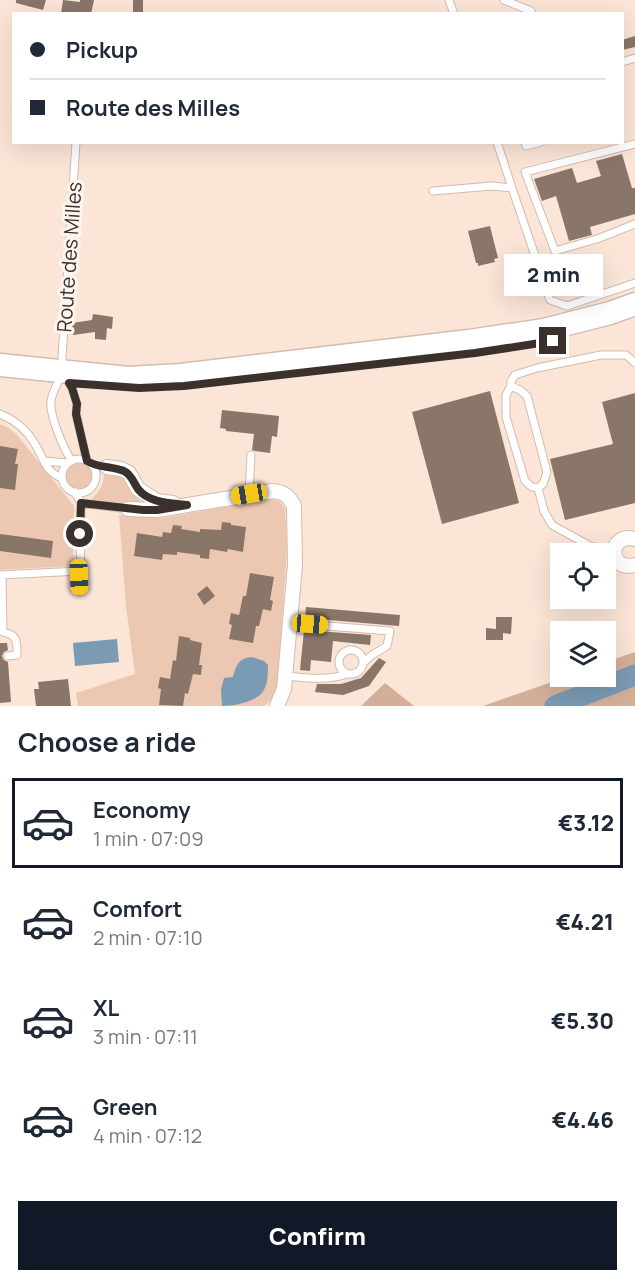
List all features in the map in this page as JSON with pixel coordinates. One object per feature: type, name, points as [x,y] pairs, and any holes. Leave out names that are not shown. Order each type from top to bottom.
[{"type":"main road","points":[[0,364],[64,379],[181,375],[544,330],[635,304]]},
{"type":"main road","points":[[0,373],[139,388],[184,386],[464,355],[553,341],[635,319]]},
{"type":"street","points":[[107,467],[129,473],[138,489],[157,501],[187,505]]},
{"type":"street","points":[[128,509],[157,510],[263,492],[281,492],[291,500],[294,506],[295,565],[286,676],[284,689],[277,706]]},
{"type":"street","points":[[616,544],[620,540],[633,538]]},
{"type":"street","points":[[616,559],[621,565],[635,567]]},
{"type":"lane","points":[[504,0],[531,11]]},
{"type":"lane","name":"Route des Milles","points":[[64,379],[62,358],[76,144]]},
{"type":"lane","points":[[498,144],[549,300],[567,306],[635,283]]},
{"type":"lane","points":[[635,144],[525,172],[555,251],[597,239],[635,224]]},
{"type":"lane","points":[[433,191],[492,186],[512,188]]},
{"type":"lane","points":[[511,386],[527,396],[547,472],[543,484],[538,488],[525,482],[506,417],[506,395],[515,375],[537,368],[601,355],[626,355],[635,363]]},
{"type":"lane","points":[[70,462],[53,419],[51,401],[64,379],[72,388],[77,404],[76,414],[89,462],[96,473],[94,484],[90,488],[86,491],[75,492]]},
{"type":"lane","points":[[0,414],[12,419],[22,427],[54,475],[62,478]]},
{"type":"lane","points":[[249,494],[251,455]]},
{"type":"lane","points":[[44,461],[70,462],[82,459],[107,467]]},
{"type":"lane","points":[[70,462],[64,467],[62,478],[67,487],[75,492],[81,503],[80,591]]},
{"type":"lane","points":[[538,488],[544,511],[552,525],[585,543]]},
{"type":"lane","points":[[81,503],[128,509]]},
{"type":"lane","points":[[8,656],[17,655],[17,648],[14,637],[3,632],[1,575],[79,571]]},
{"type":"lane","points":[[286,676],[312,679],[333,678],[358,672],[363,663],[387,646],[390,631],[291,623]]},
{"type":"lane","points":[[347,674],[343,672],[339,664],[340,656],[346,651],[358,652],[363,663]]},
{"type":"shaded area","points":[[0,424],[18,436],[74,506],[73,566],[0,570]]},
{"type":"shaded area","points":[[79,462],[89,466],[93,476],[89,486],[79,490],[69,486],[65,476],[69,466]]},
{"type":"shaded area","points":[[104,472],[124,476],[131,492],[142,503],[140,508],[90,501],[102,485]]},
{"type":"shaded area","points":[[271,499],[279,501],[285,508],[287,544],[277,689],[270,701],[264,706],[78,706],[76,693],[135,674],[126,606],[119,515],[162,518]]},
{"type":"shaded area","points":[[635,652],[635,706],[483,706],[550,683],[550,687],[616,687],[616,659]]},
{"type":"shaded area","points":[[385,683],[414,706],[361,706]]},
{"type":"water","points":[[117,639],[119,662],[75,666],[73,643]]},
{"type":"water","points":[[252,657],[268,665],[264,690],[249,701],[222,706],[221,689],[224,678],[233,677],[239,663]]},
{"type":"building","points":[[16,0],[46,0],[43,10],[16,3]]},
{"type":"building","points":[[63,0],[80,2],[80,0],[94,0],[91,12],[61,12]]},
{"type":"building","points":[[133,0],[143,0],[143,12],[133,12]]},
{"type":"building","points":[[635,36],[635,47],[624,50],[624,39]]},
{"type":"building","points":[[622,154],[632,188],[635,188],[635,214],[590,227],[592,235],[569,241],[556,196],[542,201],[534,179],[572,168],[577,183],[601,176],[596,161]]},
{"type":"building","points":[[490,226],[498,258],[494,259],[495,262],[478,266],[468,231]]},
{"type":"building","points":[[93,314],[113,317],[112,329],[107,328],[106,340],[95,339],[95,332],[73,335],[72,323],[92,320]]},
{"type":"building","points":[[490,391],[519,503],[442,524],[412,412]]},
{"type":"building","points":[[635,393],[635,503],[565,520],[550,459],[613,444],[602,402]]},
{"type":"building","points":[[222,410],[279,416],[277,437],[272,436],[270,453],[252,450],[254,434],[226,431],[220,428]]},
{"type":"building","points":[[0,446],[18,449],[15,464],[18,464],[15,490],[0,488]]},
{"type":"building","points":[[222,522],[246,527],[243,552],[210,549],[209,559],[200,558],[200,555],[177,552],[177,555],[163,554],[162,560],[134,556],[137,533],[162,537],[163,532],[171,533],[173,525],[182,526],[181,529],[200,532],[200,529],[221,530]]},
{"type":"building","points":[[0,534],[53,541],[51,558],[0,551]]},
{"type":"building","points":[[250,573],[274,577],[270,600],[273,601],[271,611],[263,609],[259,626],[256,626],[253,643],[229,639],[232,625],[229,624],[231,613],[239,615],[243,596],[246,596]]},
{"type":"building","points":[[207,586],[215,596],[204,605],[197,594]]},
{"type":"building","points":[[306,607],[400,615],[399,626],[305,618]]},
{"type":"building","points":[[496,617],[512,617],[511,634],[503,633],[503,640],[486,640],[486,628],[496,629]]},
{"type":"building","points":[[304,630],[371,635],[370,645],[333,641],[331,662],[311,660],[310,671],[300,670]]},
{"type":"building","points":[[179,636],[202,643],[199,665],[202,665],[201,675],[193,674],[188,694],[185,693],[183,706],[159,705],[160,677],[170,679],[173,660],[176,661]]},
{"type":"building","points":[[0,643],[7,643],[8,650],[2,656],[8,662],[11,702],[0,703]]},
{"type":"building","points":[[379,658],[386,662],[369,686],[343,695],[315,692],[317,684],[341,684],[361,678]]},
{"type":"building","points":[[68,679],[71,706],[36,706],[34,689],[39,689],[38,682]]},
{"type":"waterway","points":[[555,706],[635,675]]},
{"type":"route","points":[[80,534],[81,503],[143,510],[187,505],[157,501],[138,489],[129,473],[87,461],[76,414],[77,404],[69,383],[139,388],[184,386],[475,353],[553,341]]}]
